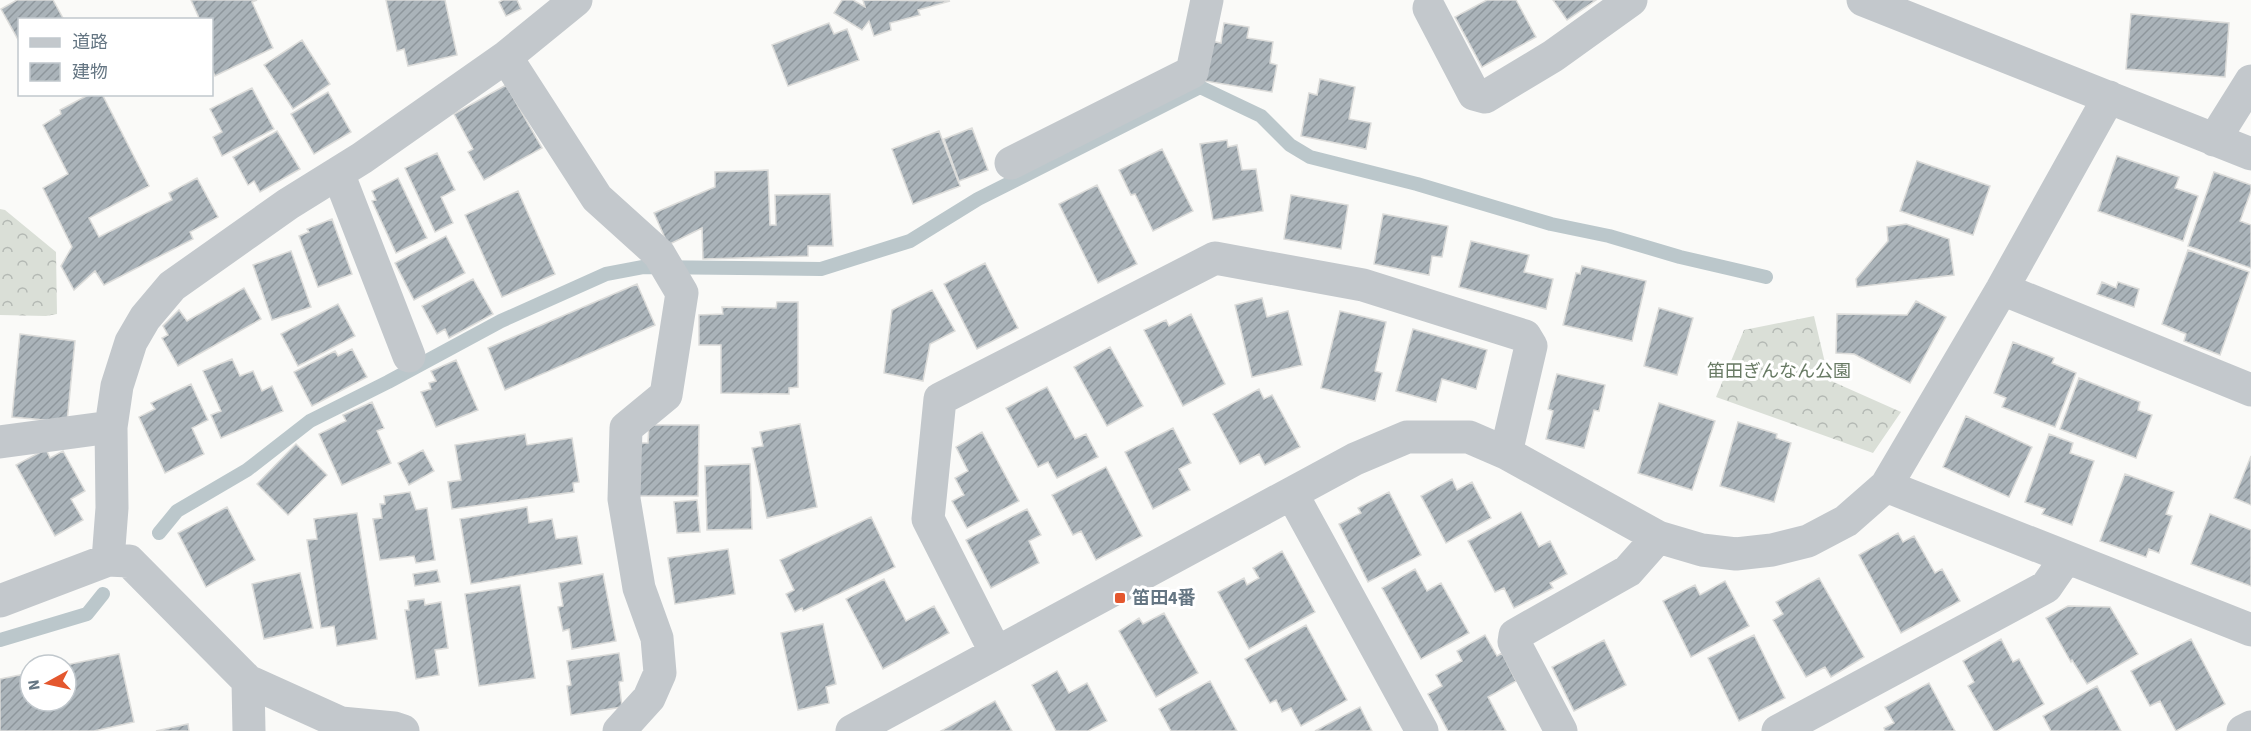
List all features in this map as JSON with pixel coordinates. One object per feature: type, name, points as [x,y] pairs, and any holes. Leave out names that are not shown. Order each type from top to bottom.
[{"type":"street","points":[[108,560],[112,508],[111,427],[117,386],[131,342],[144,318],[172,286],[288,204],[362,158],[506,57],[576,0]]},
{"type":"street","points":[[1011,163],[1192,72],[1207,0]]},
{"type":"street","points":[[1429,8],[1474,94],[1485,97],[1553,56],[1630,0]]},
{"type":"street","points":[[1863,0],[2251,154]]},
{"type":"street","points":[[506,57],[597,198],[659,254],[682,293],[666,395],[626,428],[624,499],[639,588],[657,638],[660,672],[649,698],[619,731]]},
{"type":"street","points":[[2214,140],[2251,81]]},
{"type":"street","points":[[852,731],[1355,459],[1407,437],[1469,437],[1506,453],[1658,537],[1702,550],[1736,554],[1772,550],[1808,541],[1846,521],[1886,486],[2002,289],[2109,98]]},
{"type":"street","points":[[338,173],[409,356]]},
{"type":"street","points":[[996,653],[928,519],[940,399],[1215,258],[1363,285],[1525,336],[1531,346],[1506,453]]},
{"type":"street","points":[[2002,289],[2251,390]]},
{"type":"street","points":[[0,442],[111,427]]},
{"type":"street","points":[[1886,486],[2251,630]]},
{"type":"street","points":[[1292,494],[1422,731]]},
{"type":"street","points":[[1559,730],[1514,642],[1515,635],[1628,571],[1658,537]]},
{"type":"street","points":[[1778,731],[2046,586],[2066,558]]},
{"type":"street","points":[[0,601],[108,560],[129,561],[248,681],[341,723],[394,728],[403,731]]},
{"type":"street","points":[[248,681],[249,731]]},
{"type":"street","points":[[2243,731],[2251,727]]},
{"type":"green space","points":[[0,209],[5,210],[56,252],[57,314],[46,316],[0,315]]},
{"type":"green space","name":"笛田ぎんなん公園","points":[[1814,316],[1829,380],[1901,412],[1873,453],[1716,397],[1744,330]]},
{"type":"building","points":[[17,0],[53,0],[63,18],[18,18],[18,39],[1,9]]},
{"type":"building","points":[[191,0],[257,0],[252,2],[273,48],[215,76],[213,71],[213,18],[199,18]]},
{"type":"building","points":[[386,0],[445,0],[457,55],[408,66],[404,49],[397,51]]},
{"type":"building","points":[[517,0],[521,9],[506,16],[499,2]]},
{"type":"building","points":[[842,0],[853,0],[865,7],[863,0],[950,1],[918,10],[920,15],[890,23],[891,30],[874,36],[869,21],[862,30],[834,13]]},
{"type":"building","points":[[1487,0],[1516,0],[1536,37],[1482,67],[1455,17]]},
{"type":"building","points":[[1553,0],[1596,0],[1567,20]]},
{"type":"building","points":[[2131,14],[2229,23],[2225,77],[2126,69]]},
{"type":"building","points":[[829,23],[834,34],[847,29],[859,60],[788,86],[772,45]]},
{"type":"building","points":[[1224,23],[1249,27],[1247,38],[1273,42],[1270,63],[1277,65],[1272,92],[1205,81],[1211,41],[1221,43]]},
{"type":"building","points":[[302,40],[330,84],[293,109],[264,65]]},
{"type":"building","points":[[1320,79],[1355,87],[1349,119],[1371,123],[1366,149],[1301,136],[1309,93],[1317,95]]},
{"type":"building","points":[[506,85],[542,148],[484,180],[468,152],[473,149],[454,114]]},
{"type":"building","points":[[252,88],[274,129],[222,156],[213,137],[222,132],[210,109]]},
{"type":"building","points":[[328,92],[351,132],[314,154],[291,114]]},
{"type":"building","points":[[86,96],[103,96],[149,186],[89,218],[99,237],[172,200],[169,193],[197,178],[218,217],[190,232],[193,239],[104,285],[95,271],[74,290],[61,266],[72,247],[43,188],[68,174],[43,125],[61,114],[60,110]]},
{"type":"building","points":[[972,128],[988,170],[959,181],[944,139]]},
{"type":"building","points":[[277,131],[300,169],[260,192],[254,181],[248,185],[233,157]]},
{"type":"building","points":[[939,131],[960,186],[913,204],[892,149]]},
{"type":"building","points":[[1227,140],[1228,147],[1237,145],[1242,170],[1256,169],[1263,211],[1213,220],[1200,144]]},
{"type":"building","points":[[1162,149],[1193,211],[1153,231],[1135,194],[1131,195],[1119,170]]},
{"type":"building","points":[[437,153],[455,190],[441,197],[453,223],[435,232],[405,168]]},
{"type":"building","points":[[2117,156],[2179,177],[2175,188],[2198,196],[2183,241],[2098,211]]},
{"type":"building","points":[[1917,161],[1990,186],[1973,235],[1900,211]]},
{"type":"building","points":[[768,170],[770,225],[776,225],[775,195],[830,194],[833,246],[808,246],[808,256],[703,259],[702,228],[668,245],[654,213],[715,187],[715,172]]},
{"type":"building","points":[[2214,172],[2251,185],[2240,221],[2251,225],[2251,268],[2188,246]]},
{"type":"building","points":[[398,178],[427,238],[396,253],[372,201],[376,200],[372,191]]},
{"type":"building","points":[[1097,185],[1137,264],[1098,283],[1059,204]]},
{"type":"building","points":[[518,191],[555,274],[502,297],[465,215]]},
{"type":"building","points":[[1291,195],[1348,205],[1341,249],[1284,239]]},
{"type":"building","points":[[1383,214],[1448,226],[1442,257],[1432,256],[1429,275],[1374,264]]},
{"type":"building","points":[[332,219],[352,274],[318,287],[299,236],[309,232],[307,229]]},
{"type":"building","points":[[1906,224],[1949,239],[1954,275],[1857,287],[1856,279],[1888,241],[1887,227]]},
{"type":"building","points":[[446,236],[465,273],[414,300],[395,263]]},
{"type":"building","points":[[1471,241],[1529,255],[1524,272],[1553,279],[1546,309],[1459,287]]},
{"type":"building","points":[[2188,250],[2249,272],[2220,355],[2184,341],[2186,334],[2162,324]]},
{"type":"building","points":[[291,251],[311,307],[272,320],[253,265]]},
{"type":"building","points":[[985,263],[1018,328],[977,349],[944,284]]},
{"type":"building","points":[[1582,266],[1646,281],[1632,341],[1563,325],[1576,273],[1580,274]]},
{"type":"building","points":[[473,279],[493,314],[449,338],[445,329],[437,334],[422,306]]},
{"type":"building","points":[[2102,282],[2116,288],[2118,282],[2139,289],[2134,307],[2097,294]]},
{"type":"building","points":[[637,284],[655,325],[505,390],[488,348]]},
{"type":"building","points":[[244,288],[261,319],[178,366],[162,338],[168,335],[163,326],[179,310],[187,321]]},
{"type":"building","points":[[932,290],[955,331],[930,344],[923,381],[884,373],[892,310]]},
{"type":"building","points":[[1262,298],[1267,317],[1288,311],[1302,365],[1252,377],[1235,305]]},
{"type":"building","points":[[1916,301],[1946,317],[1910,383],[1854,354],[1836,353],[1837,314],[1907,315]]},
{"type":"building","points":[[777,302],[798,302],[798,387],[789,388],[789,394],[721,393],[721,345],[699,345],[699,315],[723,314],[722,307],[776,308]]},
{"type":"building","points":[[338,304],[355,336],[298,366],[281,334]]},
{"type":"building","points":[[1659,308],[1693,318],[1677,375],[1644,366]]},
{"type":"building","points":[[1340,311],[1386,322],[1375,371],[1382,373],[1375,401],[1321,388]]},
{"type":"building","points":[[1191,314],[1225,384],[1183,406],[1144,330],[1166,320],[1169,326]]},
{"type":"building","points":[[1413,329],[1487,350],[1476,389],[1442,379],[1436,402],[1396,391]]},
{"type":"building","points":[[20,334],[75,341],[67,422],[12,417]]},
{"type":"building","points":[[2013,342],[2054,358],[2052,363],[2076,373],[2055,427],[2002,407],[2006,398],[1994,393]]},
{"type":"building","points":[[1110,347],[1143,406],[1107,426],[1074,367]]},
{"type":"building","points":[[352,349],[367,377],[312,406],[294,372],[335,351],[338,356]]},
{"type":"building","points":[[232,359],[240,376],[253,371],[262,391],[272,386],[283,411],[221,438],[211,415],[221,411],[203,371]]},
{"type":"building","points":[[456,360],[478,410],[436,427],[421,392],[431,389],[429,383],[436,381],[431,371]]},
{"type":"building","points":[[1557,374],[1605,385],[1599,411],[1594,410],[1584,448],[1546,439],[1553,411],[1548,409]]},
{"type":"building","points":[[2079,378],[2140,402],[2138,410],[2152,415],[2136,458],[2060,429]]},
{"type":"building","points":[[191,384],[208,420],[192,428],[204,454],[165,473],[139,417],[155,409],[151,403]]},
{"type":"building","points":[[1047,387],[1075,439],[1086,434],[1098,457],[1057,478],[1048,462],[1038,467],[1006,408]]},
{"type":"building","points":[[1259,389],[1264,399],[1272,395],[1300,447],[1265,465],[1259,454],[1240,464],[1213,414]]},
{"type":"building","points":[[372,402],[384,428],[377,431],[391,463],[342,485],[319,434],[346,421],[343,415]]},
{"type":"building","points":[[1659,403],[1715,421],[1692,490],[1638,473]]},
{"type":"building","points":[[1966,416],[2032,447],[2009,497],[1943,467]]},
{"type":"building","points":[[1738,422],[1777,434],[1776,438],[1791,443],[1774,502],[1720,486]]},
{"type":"building","points":[[800,424],[817,507],[767,518],[752,448],[763,446],[760,432]]},
{"type":"building","points":[[649,425],[699,425],[698,496],[639,496],[640,443],[648,443]]},
{"type":"building","points":[[1173,428],[1191,463],[1179,469],[1190,490],[1153,509],[1125,452]]},
{"type":"building","points":[[982,432],[1019,501],[967,528],[952,501],[964,495],[955,478],[968,471],[956,447]]},
{"type":"building","points":[[525,434],[527,445],[572,438],[579,482],[573,483],[574,492],[452,509],[448,482],[461,480],[455,445]]},
{"type":"building","points":[[2049,434],[2073,443],[2070,453],[2094,461],[2072,525],[2042,514],[2045,509],[2025,502]]},
{"type":"building","points":[[296,444],[327,475],[288,515],[257,484]]},
{"type":"building","points":[[46,449],[50,458],[63,451],[85,491],[71,499],[83,520],[55,536],[16,465]]},
{"type":"building","points":[[423,450],[434,471],[409,485],[398,463]]},
{"type":"building","points":[[2251,456],[2251,505],[2234,498]]},
{"type":"building","points":[[750,464],[752,529],[707,530],[705,466]]},
{"type":"building","points":[[1106,467],[1142,536],[1096,560],[1081,531],[1073,535],[1052,495]]},
{"type":"building","points":[[2125,474],[2174,492],[2166,514],[2172,516],[2159,553],[2149,549],[2146,557],[2100,541]]},
{"type":"building","points":[[1452,479],[1457,490],[1472,482],[1491,518],[1446,543],[1421,496]]},
{"type":"building","points":[[410,492],[416,510],[427,508],[435,560],[416,563],[414,556],[380,560],[373,519],[382,518],[380,504],[385,504],[384,496]]},
{"type":"building","points":[[1389,492],[1421,555],[1368,582],[1339,524],[1361,513],[1358,508]]},
{"type":"building","points":[[697,500],[700,532],[677,533],[674,502]]},
{"type":"building","points":[[227,507],[255,560],[206,587],[178,533]]},
{"type":"building","points":[[527,507],[529,523],[552,519],[556,539],[577,536],[582,564],[471,584],[460,519]]},
{"type":"building","points":[[1027,509],[1041,535],[1029,541],[1039,563],[991,588],[966,540]]},
{"type":"building","points":[[1521,512],[1539,547],[1550,541],[1567,574],[1550,583],[1553,588],[1514,608],[1504,588],[1495,592],[1468,541]]},
{"type":"building","points":[[357,513],[377,639],[337,646],[334,626],[321,628],[307,540],[317,539],[314,519]]},
{"type":"building","points":[[2210,514],[2251,530],[2251,586],[2191,564]]},
{"type":"building","points":[[871,517],[895,567],[803,611],[802,608],[795,612],[786,594],[794,590],[780,560]]},
{"type":"building","points":[[1898,533],[1903,542],[1914,536],[1935,573],[1942,569],[1960,601],[1901,633],[1859,555]]},
{"type":"building","points":[[728,549],[735,594],[675,604],[668,558]]},
{"type":"building","points":[[1282,551],[1315,612],[1249,649],[1218,592],[1244,578],[1247,585],[1259,578],[1253,568]]},
{"type":"building","points":[[1415,569],[1427,591],[1441,583],[1469,633],[1421,659],[1382,588]]},
{"type":"building","points":[[437,570],[440,582],[415,586],[413,574]]},
{"type":"building","points":[[300,573],[313,628],[264,639],[252,584]]},
{"type":"building","points":[[603,574],[616,641],[572,649],[569,629],[563,631],[558,607],[563,606],[559,583]]},
{"type":"building","points":[[1819,578],[1864,657],[1831,677],[1825,667],[1806,677],[1773,620],[1783,614],[1776,602]]},
{"type":"building","points":[[884,579],[906,621],[934,606],[949,633],[883,669],[846,599]]},
{"type":"building","points":[[1725,581],[1749,626],[1691,657],[1663,601],[1695,585],[1700,595]]},
{"type":"building","points":[[520,585],[535,678],[479,686],[465,594]]},
{"type":"building","points":[[424,599],[425,605],[441,602],[448,648],[435,650],[439,675],[416,679],[405,610],[409,610],[408,601]]},
{"type":"building","points":[[2068,606],[2110,607],[2138,654],[2087,684],[2072,660],[2071,662],[2046,618]]},
{"type":"building","points":[[1164,613],[1198,673],[1156,697],[1119,631],[1139,618],[1143,624]]},
{"type":"building","points":[[823,624],[836,684],[826,687],[829,703],[798,710],[781,633]]},
{"type":"building","points":[[1306,625],[1347,700],[1301,726],[1291,708],[1282,712],[1276,700],[1270,703],[1245,659]]},
{"type":"building","points":[[1485,635],[1497,656],[1502,653],[1516,681],[1488,697],[1506,731],[1448,731],[1428,694],[1442,686],[1436,675],[1462,661],[1457,651]]},
{"type":"building","points":[[1754,635],[1785,698],[1739,721],[1708,658]]},
{"type":"building","points":[[2001,639],[2013,662],[2019,659],[2044,704],[1994,731],[1968,686],[1974,682],[1963,661]]},
{"type":"building","points":[[2191,639],[2225,704],[2176,731],[2160,701],[2150,706],[2131,671]]},
{"type":"building","points":[[1604,640],[1626,685],[1574,711],[1552,667]]},
{"type":"building","points":[[619,653],[623,681],[619,682],[622,707],[571,715],[567,686],[571,685],[567,661]]},
{"type":"building","points":[[119,654],[134,722],[94,731],[0,731],[0,679],[18,675],[18,713],[78,713],[78,663]]},
{"type":"building","points":[[1057,671],[1069,693],[1087,683],[1107,721],[1088,731],[1056,731],[1032,685]]},
{"type":"building","points":[[1210,681],[1237,731],[1171,731],[1159,709]]},
{"type":"building","points":[[1929,683],[1955,731],[1885,731],[1884,728],[1894,723],[1885,707]]},
{"type":"building","points":[[2097,686],[2121,731],[2051,731],[2043,716]]},
{"type":"building","points":[[995,701],[1012,731],[941,731]]},
{"type":"building","points":[[1360,707],[1372,731],[1315,731]]},
{"type":"building","points":[[188,724],[189,731],[156,731]]},
{"type":"waterway","points":[[159,533],[177,511],[247,470],[310,421],[501,321],[606,274],[643,267],[821,269],[910,241],[978,199],[1200,87],[1261,116],[1290,145],[1310,157],[1417,184],[1551,224],[1609,236],[1680,257],[1766,277]]},
{"type":"waterway","points":[[0,640],[87,614],[103,594]]},
{"type":"place","name":"笛田4番","points":[[1120,598]]}]
